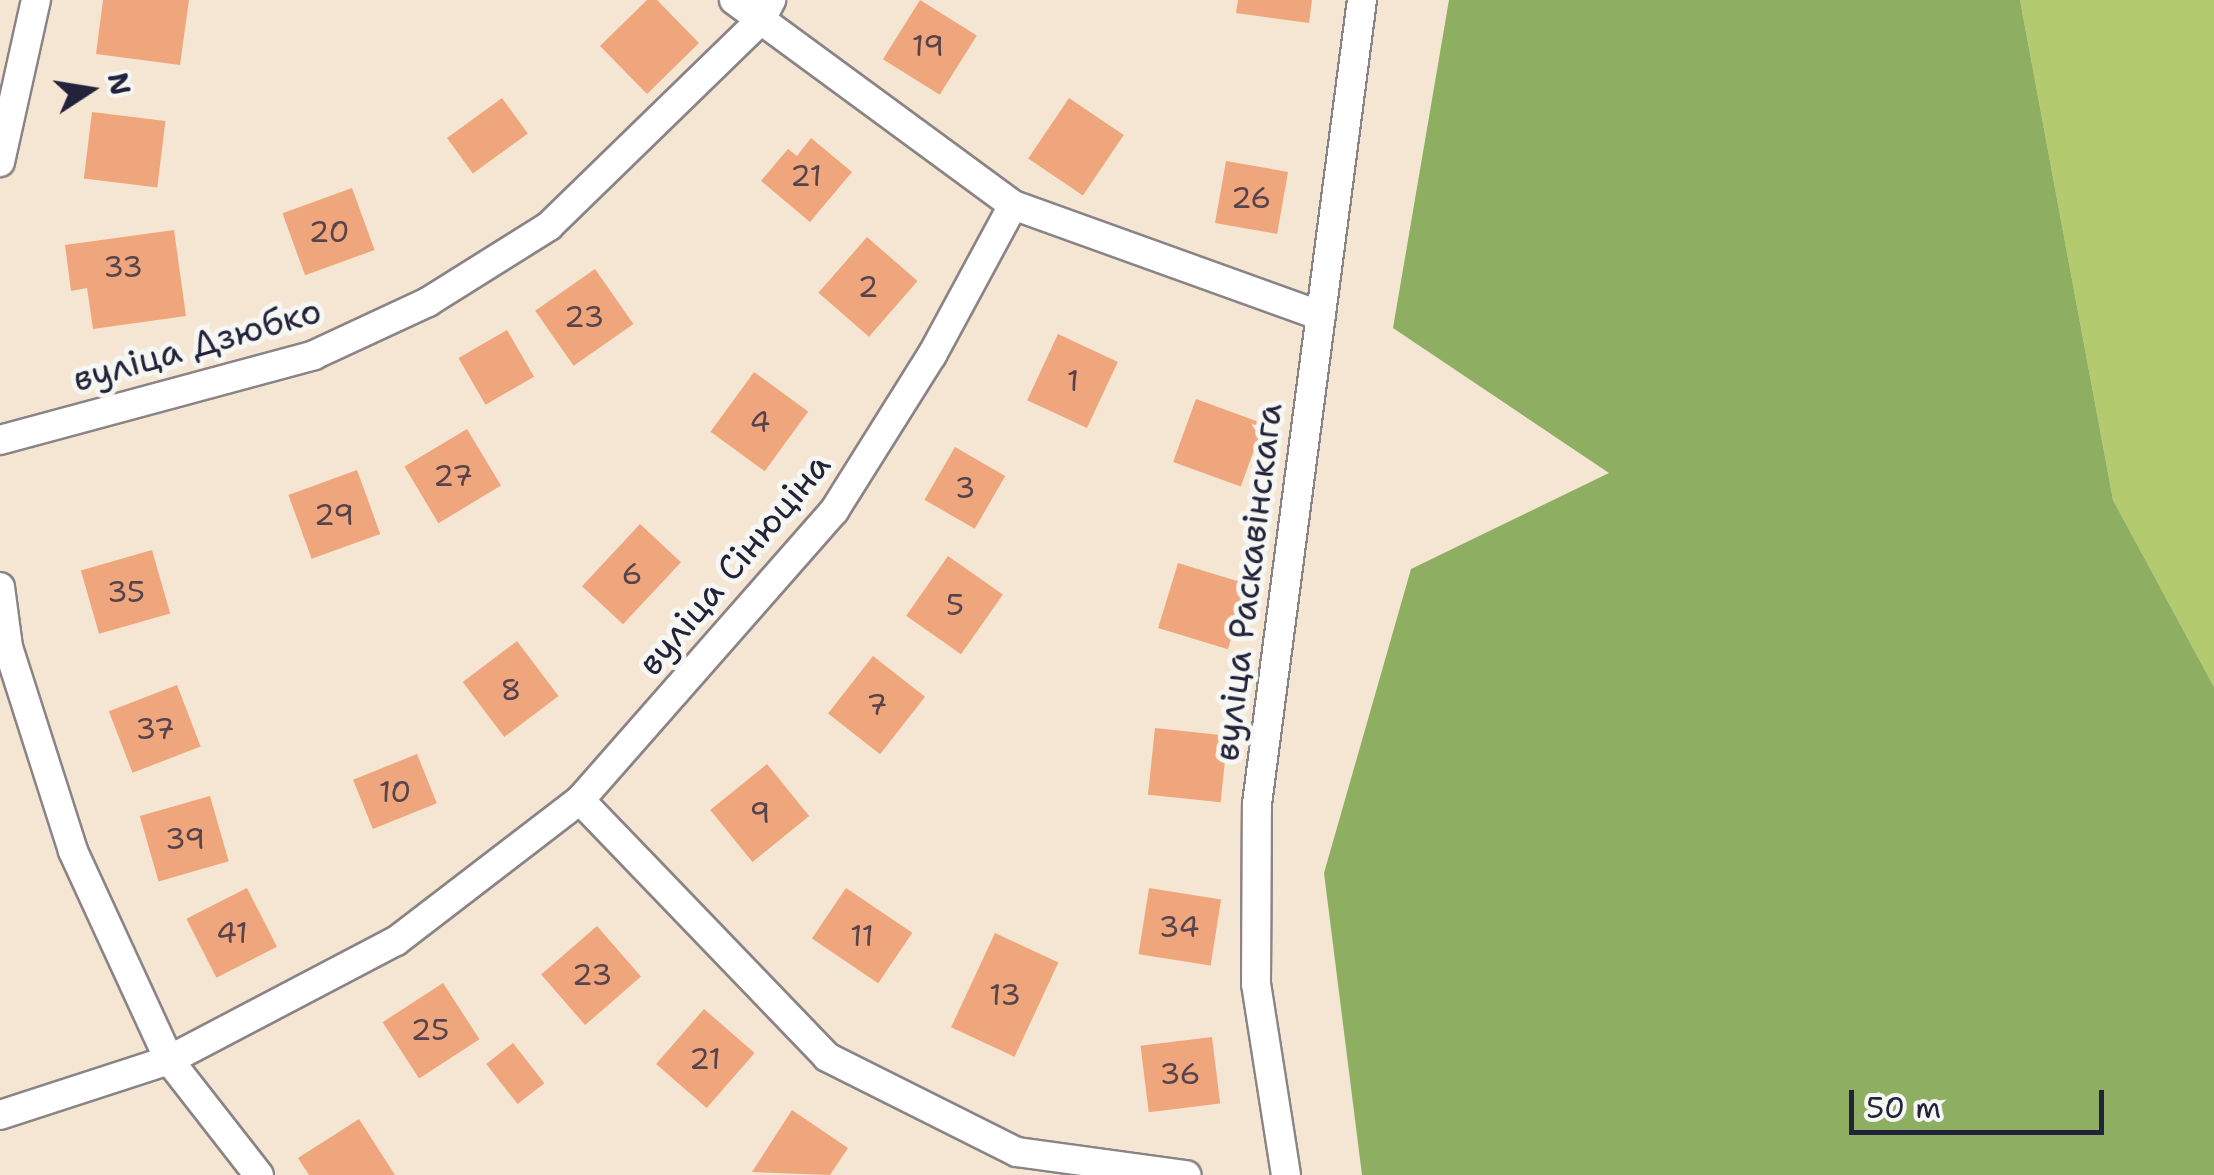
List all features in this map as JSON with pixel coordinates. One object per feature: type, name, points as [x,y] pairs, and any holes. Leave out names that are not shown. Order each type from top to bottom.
[{"type":"street","points":[[0,162],[36,0]]},
{"type":"street","points":[[734,0],[765,10],[1014,204],[1320,316]]},
{"type":"street","name":"вуліца Раскавінскага","points":[[1286,1175],[1256,984],[1256,804],[1362,0]]},
{"type":"street","name":"вуліца Дзюбко","points":[[0,440],[314,355],[428,302],[549,226],[765,10]]},
{"type":"street","name":"вуліца Сінюціна","points":[[0,1116],[169,1060],[396,941],[580,800],[834,512],[932,355],[1014,204]]},
{"type":"street","points":[[0,587],[8,647],[73,851],[169,1060],[259,1175]]},
{"type":"street","points":[[580,800],[828,1057],[1018,1152],[1186,1175]]},
{"type":"green space","points":[[1449,0],[2020,0],[2113,500],[2214,687],[2214,1175],[1362,1175],[1324,873],[1411,569],[1609,473],[1393,328]]},
{"type":"green space","points":[[2020,0],[2214,0],[2214,687],[2113,500]]},
{"type":"building","points":[[103,0],[189,0],[180,65],[96,54]]},
{"type":"building","points":[[647,0],[657,0],[699,43],[647,94],[600,46]]},
{"type":"building","points":[[920,0],[977,36],[940,95],[883,59]]},
{"type":"building","points":[[1238,0],[1312,0],[1309,23],[1236,13]]},
{"type":"building","points":[[502,98],[528,134],[473,174],[447,138]]},
{"type":"building","points":[[1069,98],[1124,135],[1083,195],[1028,159]]},
{"type":"building","points":[[92,112],[165,121],[157,188],[84,179]]},
{"type":"building","points":[[811,138],[852,172],[810,222],[761,181],[788,149],[797,156]]},
{"type":"building","points":[[1226,161],[1288,172],[1277,234],[1215,223]]},
{"type":"building","points":[[352,188],[375,250],[305,275],[282,213]]},
{"type":"building","points":[[174,230],[186,316],[93,329],[87,288],[71,291],[65,245]]},
{"type":"building","points":[[867,237],[918,281],[869,337],[818,293]]},
{"type":"building","points":[[595,269],[633,324],[574,366],[535,311]]},
{"type":"building","points":[[507,330],[534,377],[486,405],[459,358]]},
{"type":"building","points":[[1058,334],[1118,362],[1087,428],[1027,400]]},
{"type":"building","points":[[754,372],[808,411],[765,471],[711,432]]},
{"type":"building","points":[[1196,399],[1264,424],[1241,487],[1173,462]]},
{"type":"building","points":[[467,429],[501,486],[438,523],[404,467]]},
{"type":"building","points":[[955,447],[1005,476],[975,529],[924,500]]},
{"type":"building","points":[[357,470],[380,534],[312,559],[288,495]]},
{"type":"building","points":[[640,524],[681,562],[623,624],[582,586]]},
{"type":"building","points":[[152,550],[170,613],[99,634],[81,570]]},
{"type":"building","points":[[948,556],[1003,594],[961,654],[906,616]]},
{"type":"building","points":[[1178,563],[1248,584],[1228,649],[1158,628]]},
{"type":"building","points":[[517,641],[559,696],[504,737],[463,682]]},
{"type":"building","points":[[873,656],[925,697],[880,754],[828,714]]},
{"type":"building","points":[[177,685],[201,747],[133,773],[109,711]]},
{"type":"building","points":[[1155,728],[1228,736],[1221,802],[1148,795]]},
{"type":"building","points":[[417,754],[437,803],[373,829],[353,780]]},
{"type":"building","points":[[767,764],[809,816],[752,862],[710,810]]},
{"type":"building","points":[[210,796],[229,861],[159,881],[140,816]]},
{"type":"building","points":[[247,888],[277,947],[216,978],[186,919]]},
{"type":"building","points":[[846,888],[912,933],[878,983],[812,939]]},
{"type":"building","points":[[1149,888],[1221,899],[1211,966],[1139,954]]},
{"type":"building","points":[[597,926],[641,977],[585,1025],[541,975]]},
{"type":"building","points":[[995,933],[1058,963],[1014,1057],[951,1027]]},
{"type":"building","points":[[443,983],[479,1039],[419,1078],[383,1022]]},
{"type":"building","points":[[704,1009],[755,1053],[707,1108],[656,1064]]},
{"type":"building","points":[[1212,1037],[1220,1104],[1149,1112],[1141,1046]]},
{"type":"building","points":[[513,1043],[544,1083],[518,1104],[486,1064]]},
{"type":"building","points":[[792,1110],[848,1148],[830,1175],[752,1172]]},
{"type":"building","points":[[359,1119],[395,1175],[309,1175],[298,1158]]}]
